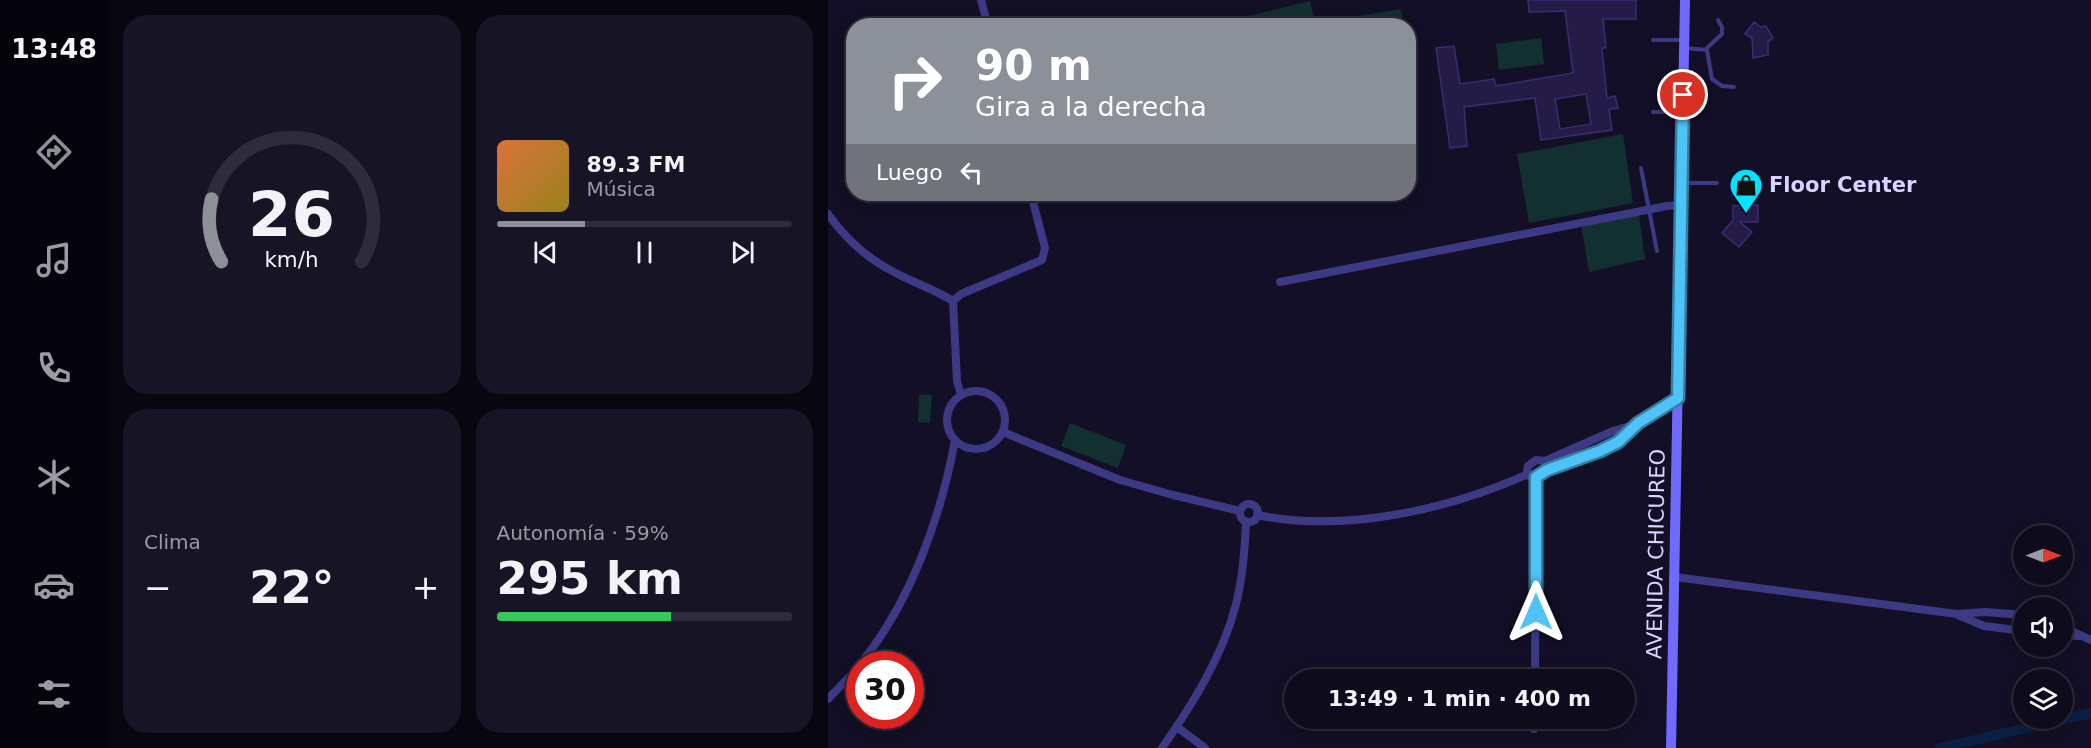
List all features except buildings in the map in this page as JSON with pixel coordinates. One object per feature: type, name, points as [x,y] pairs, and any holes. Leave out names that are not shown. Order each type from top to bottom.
[{"type":"main road","name":"AVENIDA CHICUREO","points":[[1671,748],[1685,0]]},
{"type":"street","points":[[981,0],[986,18]]},
{"type":"street","points":[[953,301],[961,294],[1042,260],[1046,248],[1033,201]]},
{"type":"street","points":[[1280,282],[1681,205]]},
{"type":"street","points":[[828,214],[850,240],[873,259],[893,272],[953,301]]},
{"type":"street","points":[[953,301],[957,381],[961,395]]},
{"type":"street","points":[[970,391],[989,393],[1003,407],[1005,417],[1003,432],[992,444],[981,449],[970,448],[956,440],[950,432],[947,416],[950,406],[961,395],[970,391]]},
{"type":"street","points":[[1257,515],[1286,520],[1312,521],[1378,516],[1462,499],[1532,475],[1546,465],[1613,431],[1638,423],[1678,398]]},
{"type":"street","points":[[1003,432],[1120,480],[1240,511]]},
{"type":"street","points":[[871,651],[890,621],[918,562],[942,495],[956,440]]},
{"type":"street","points":[[1535,669],[1532,475],[1527,469],[1539,460],[1546,465]]},
{"type":"street","points":[[1252,505],[1257,515],[1252,521],[1246,521],[1241,517],[1240,511],[1244,506],[1252,505]]},
{"type":"street","points":[[1161,748],[1177,726],[1205,678],[1230,623],[1243,571],[1246,521]]},
{"type":"street","points":[[1675,577],[1957,614],[1985,612],[2013,614]]},
{"type":"street","points":[[1957,614],[1984,626],[2013,630]]},
{"type":"street","points":[[2073,632],[2091,640]]},
{"type":"street","points":[[2073,636],[2080,636]]},
{"type":"street","points":[[828,699],[846,680]]},
{"type":"street","points":[[1177,726],[1205,748]]},
{"type":"lane","points":[[1706,49],[1722,34],[1722,27],[1718,20]]},
{"type":"lane","points":[[1653,40],[1706,49]]},
{"type":"lane","points":[[1706,49],[1710,57],[1712,79],[1722,86],[1734,87]]},
{"type":"lane","points":[[1653,112],[1683,112]]},
{"type":"lane","points":[[1641,168],[1657,251]]},
{"type":"lane","points":[[1682,183],[1717,183]]},
{"type":"green space","points":[[1310,1],[1314,18],[1240,18]]},
{"type":"green space","points":[[1401,9],[1403,18],[1357,18],[1357,16]]},
{"type":"green space","points":[[1541,38],[1544,64],[1499,70],[1496,44]]},
{"type":"green space","points":[[1623,134],[1633,203],[1529,223],[1517,154]]},
{"type":"green space","points":[[1639,214],[1645,259],[1589,272],[1581,225]]},
{"type":"green space","points":[[919,394],[932,395],[930,423],[918,422]]},
{"type":"green space","points":[[1070,423],[1126,445],[1118,468],[1061,446]]},
{"type":"waterway","points":[[1940,748],[2091,713]]},
{"type":"place","name":"Floor Center","points":[[1746,214]]},
{"type":"route","points":[[1536,612],[1536,477],[1547,470],[1618,442],[1638,423],[1678,398],[1683,95]]}]
